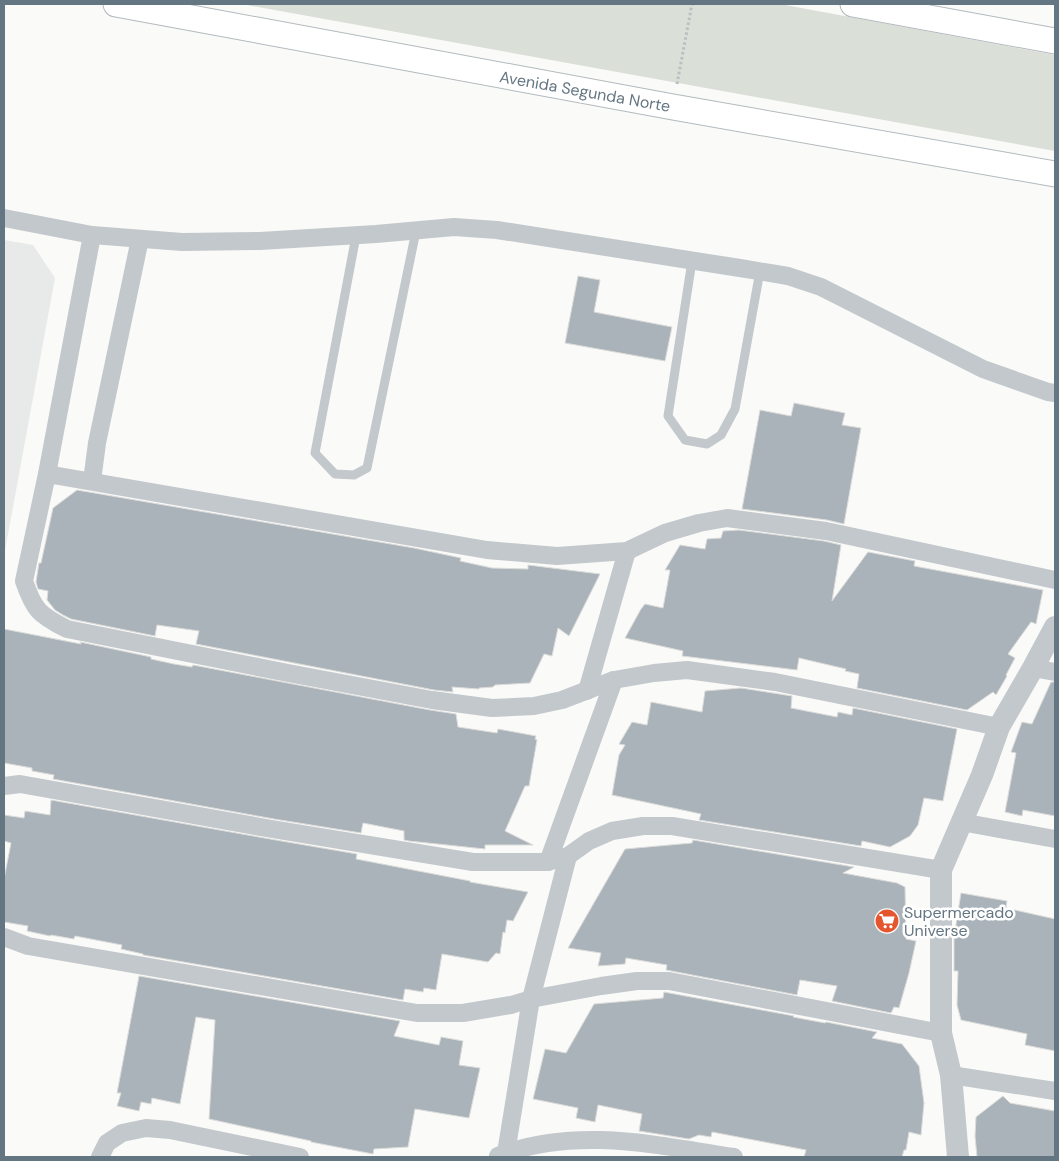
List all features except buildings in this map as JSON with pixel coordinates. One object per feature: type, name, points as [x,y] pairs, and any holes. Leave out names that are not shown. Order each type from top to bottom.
[{"type":"main road","name":"Avenida Segunda Norte","points":[[116,4],[673,107],[1055,174]]},
{"type":"main road","points":[[853,4],[1055,41]]},
{"type":"street","points":[[4,218],[92,236],[182,242],[356,236],[454,227],[497,230],[760,271],[788,276],[821,287],[983,369],[1055,393]]},
{"type":"street","points":[[92,236],[47,474],[24,581],[36,608],[47,619],[66,629],[432,700],[492,708],[534,706],[562,700],[614,680],[654,673],[687,670],[775,682],[999,727]]},
{"type":"street","points":[[92,482],[97,443],[140,239]]},
{"type":"street","points":[[47,474],[487,550],[557,556],[627,551],[690,525],[727,518],[826,531],[1055,580]]},
{"type":"street","points":[[587,691],[627,551]]},
{"type":"street","points":[[958,1157],[951,1075],[941,1033],[941,870],[982,775],[999,727],[1034,668],[1055,627]]},
{"type":"street","points":[[1034,668],[1055,672]]},
{"type":"street","points":[[548,862],[614,680]]},
{"type":"street","points":[[4,786],[20,784],[272,830],[473,862],[548,862],[568,856],[589,841],[612,831],[643,826],[672,826],[941,870]]},
{"type":"street","points":[[961,822],[1055,839]]},
{"type":"street","points":[[568,856],[531,1000],[510,1154],[555,1141],[592,1139],[643,1142],[734,1157]]},
{"type":"street","points":[[4,937],[28,946],[417,1013],[463,1013],[601,986],[637,981],[669,982],[941,1033]]},
{"type":"street","points":[[951,1075],[1055,1091]]},
{"type":"street","points":[[100,1157],[107,1143],[122,1133],[146,1128],[170,1130],[300,1157]]},
{"type":"lane","points":[[356,236],[315,453],[335,474],[354,475],[367,468],[416,231]]},
{"type":"lane","points":[[692,261],[668,416],[685,440],[707,444],[720,435],[735,408],[760,271]]},
{"type":"path","points":[[673,107],[692,4]]},
{"type":"shaded area","points":[[241,4],[780,4],[1055,55],[1055,151]]},
{"type":"shaded area","points":[[4,240],[33,245],[55,278],[4,556]]},
{"type":"place","name":"Supermercado Universe","points":[[887,921]]}]
